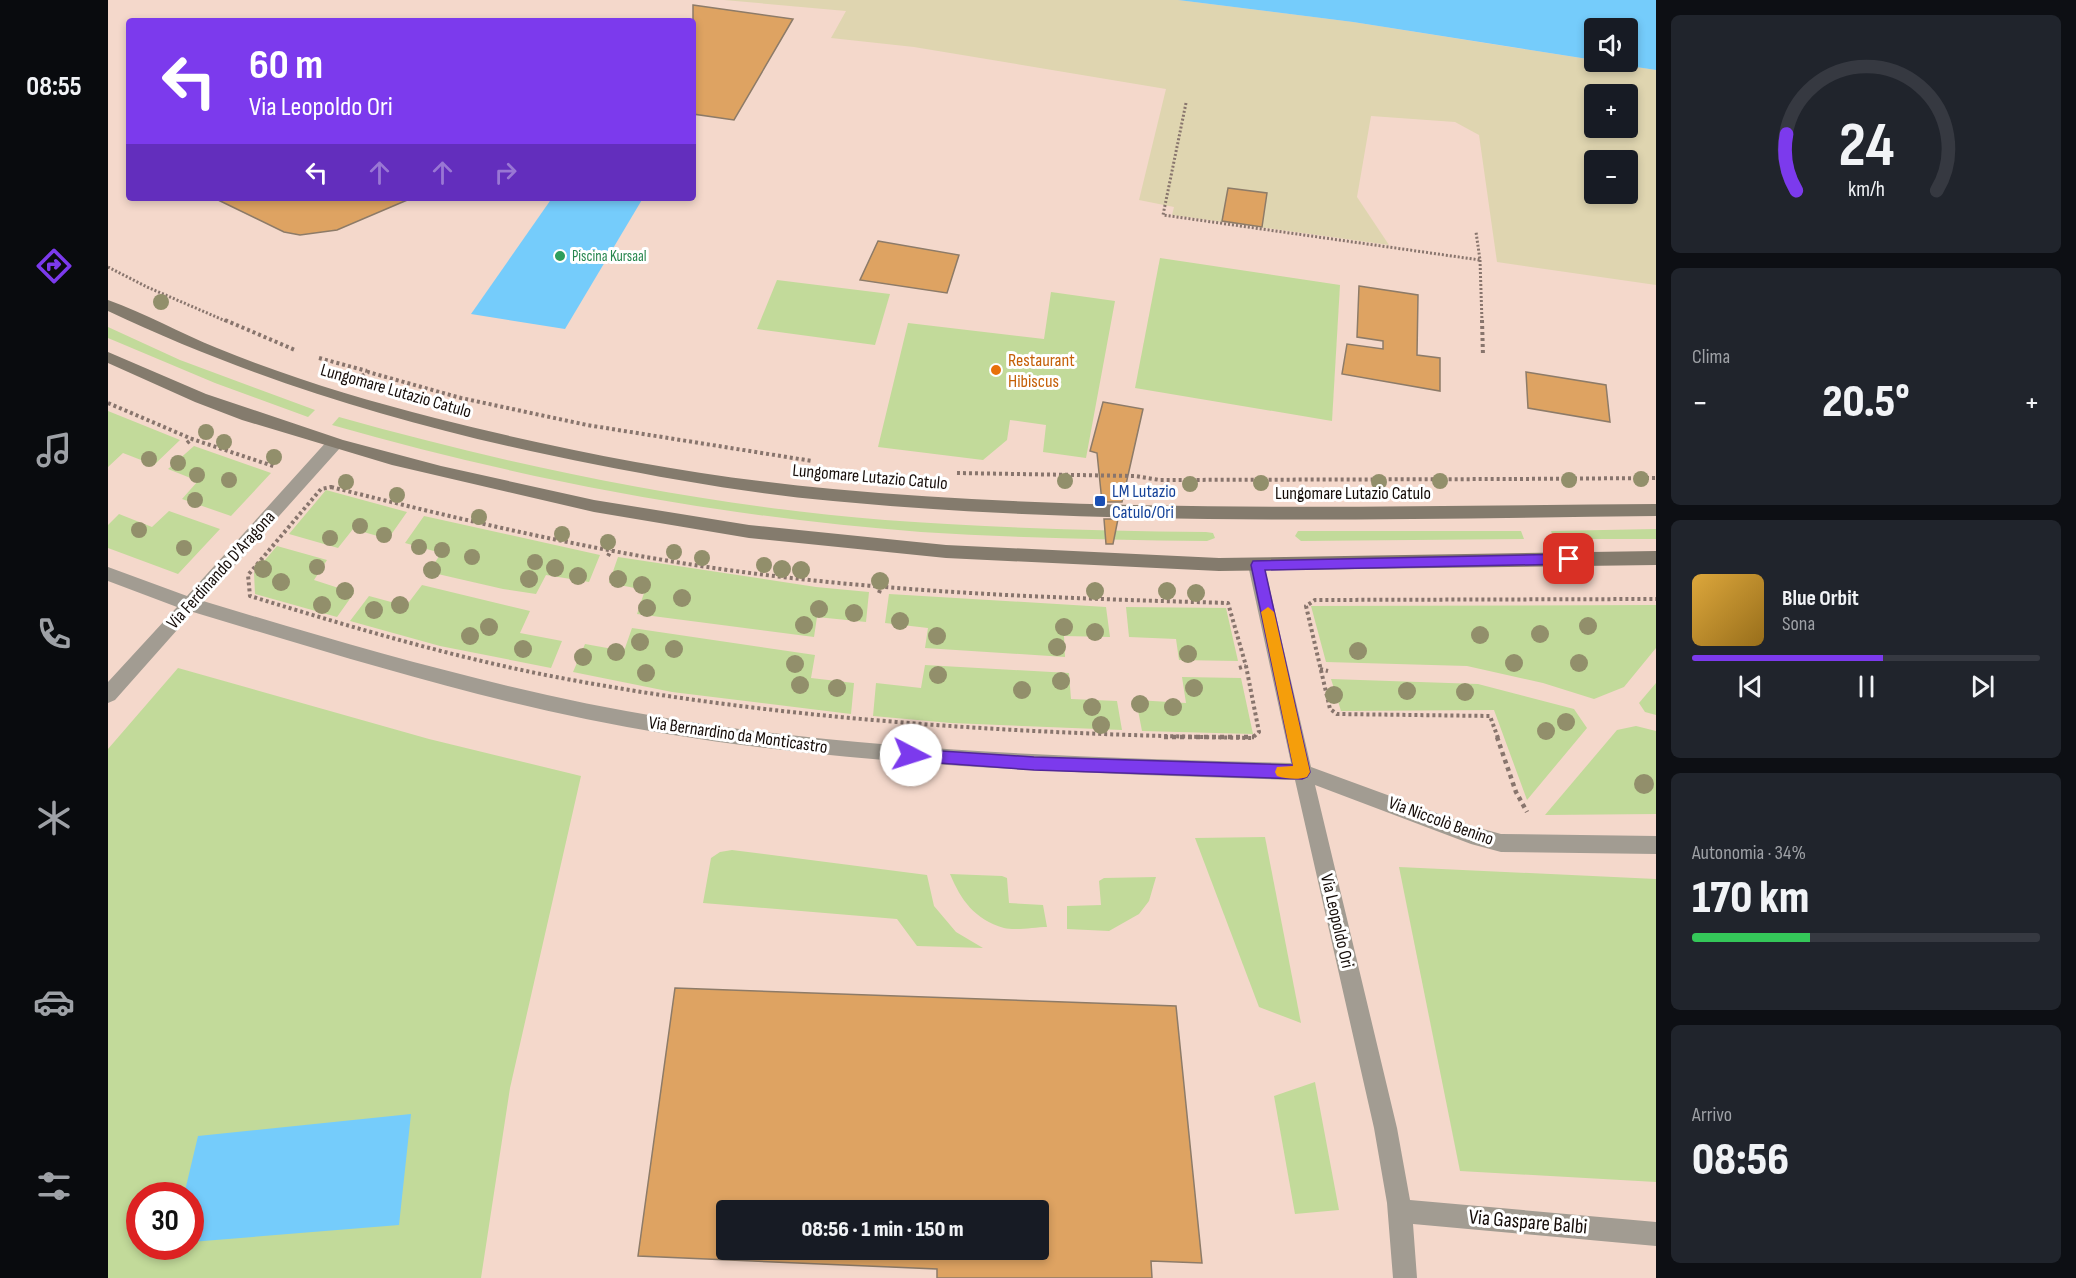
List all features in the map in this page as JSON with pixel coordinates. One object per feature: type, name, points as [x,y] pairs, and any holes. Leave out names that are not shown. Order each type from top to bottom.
[{"type":"main road","name":"Lungomare Lutazio Catulo","points":[[108,305],[194,344],[267,373],[381,410],[523,445],[668,473],[828,495],[924,503],[1084,511],[1343,513],[1656,510]]},
{"type":"main road","points":[[108,357],[154,380],[225,408],[334,444],[399,462],[550,497],[707,526],[887,548],[968,554],[1257,565],[1656,558]]},
{"type":"street","name":"Via Ferdinando D'Aragona","points":[[108,695],[334,444]]},
{"type":"street","name":"Via Leopoldo Ori","points":[[1257,565],[1302,772],[1385,1128],[1400,1210],[1405,1278]]},
{"type":"street","name":"Via Bernardino da Monticastro","points":[[108,574],[189,604],[275,631],[479,688],[575,709],[729,736],[856,751],[992,761],[1302,772]]},
{"type":"street","name":"Via Niccolò Benino","points":[[1302,772],[1409,810],[1471,836],[1501,843],[1656,845]]},
{"type":"street","name":"Via Gaspare Balbi","points":[[1400,1210],[1656,1234]]},
{"type":"path","points":[[1186,103],[1163,215],[1480,260]]},
{"type":"path","points":[[1476,232],[1480,260],[1483,356]]},
{"type":"path","points":[[108,267],[209,315],[299,352]]},
{"type":"path","points":[[309,356],[461,398],[586,425],[821,463]]},
{"type":"path","points":[[356,381],[368,372]]},
{"type":"path","points":[[108,403],[192,439],[281,469]]},
{"type":"path","points":[[187,443],[192,439]]},
{"type":"path","points":[[951,472],[1135,476],[1160,480],[1656,478]]},
{"type":"path","points":[[1514,479],[1517,485]]},
{"type":"path","points":[[338,624],[250,597],[248,575],[321,489],[331,486],[416,511],[714,568],[881,587],[1116,601],[1228,603],[1246,666],[1259,732],[1252,738],[1133,737]]},
{"type":"path","points":[[608,556],[611,550]]},
{"type":"path","points":[[879,594],[881,587]]},
{"type":"path","points":[[1528,813],[1516,792],[1490,716],[1337,714],[1330,709],[1306,606],[1315,600],[1656,599]]},
{"type":"path","points":[[1116,601],[1116,607]]},
{"type":"path","points":[[1239,668],[1246,666]]},
{"type":"path","points":[[1320,669],[1328,671]]},
{"type":"green space","points":[[1160,258],[1340,285],[1332,421],[1135,388]]},
{"type":"green space","points":[[777,280],[890,294],[875,345],[757,329]]},
{"type":"green space","points":[[1051,292],[1115,301],[1086,458],[1043,452],[1046,425],[1010,420],[1007,440],[983,460],[878,447],[908,323],[1044,339]]},
{"type":"green space","points":[[108,327],[180,360],[315,410],[308,417],[215,383],[108,338]]},
{"type":"green space","points":[[108,411],[180,440],[154,465],[123,453],[108,467]]},
{"type":"green space","points":[[339,417],[541,468],[747,505],[885,520],[965,525],[1206,532],[1213,533],[1215,538],[1207,541],[992,536],[921,532],[772,517],[624,494],[477,463],[332,425]]},
{"type":"green space","points":[[194,446],[271,473],[231,516],[182,499],[198,481],[168,469]]},
{"type":"green space","points":[[326,490],[407,512],[388,539],[353,529],[338,548],[289,534]]},
{"type":"green space","points":[[169,511],[220,529],[178,574],[108,548],[108,525],[119,514],[152,527]]},
{"type":"green space","points":[[424,516],[600,555],[589,582],[546,575],[536,594],[503,589],[429,572],[441,553],[405,543]]},
{"type":"green space","points":[[1656,529],[1656,539],[1554,539],[1551,531]]},
{"type":"green space","points":[[1298,531],[1521,531],[1524,539],[1301,541],[1295,536]]},
{"type":"green space","points":[[277,546],[327,560],[314,580],[354,593],[337,617],[255,594],[254,573]]},
{"type":"green space","points":[[618,557],[816,587],[869,592],[866,622],[817,617],[814,637],[637,614],[645,590],[609,583]]},
{"type":"green space","points":[[422,585],[530,611],[520,633],[562,641],[551,668],[440,646],[350,621],[369,596],[406,606]]},
{"type":"green space","points":[[889,594],[1106,607],[1110,637],[1064,636],[1065,657],[925,648],[928,628],[885,623]]},
{"type":"green space","points":[[1656,605],[1656,648],[1624,687],[1594,699],[1543,683],[1467,666],[1326,662],[1311,606]]},
{"type":"green space","points":[[1126,607],[1226,608],[1238,661],[1179,660],[1176,639],[1129,637]]},
{"type":"green space","points":[[632,628],[815,655],[811,678],[854,683],[851,714],[672,692],[573,672],[585,644],[624,651]]},
{"type":"green space","points":[[925,665],[1069,673],[1071,699],[1117,701],[1122,730],[951,723],[873,716],[876,683],[921,688]]},
{"type":"green space","points":[[178,668],[429,739],[581,776],[510,1088],[481,1278],[108,1278],[108,749]]},
{"type":"green space","points":[[1182,677],[1241,678],[1253,734],[1142,731],[1136,700],[1186,703]]},
{"type":"green space","points":[[1331,679],[1478,684],[1574,709],[1587,728],[1527,800],[1494,710],[1341,711]]},
{"type":"green space","points":[[1656,683],[1656,715],[1645,712],[1639,703]]},
{"type":"green space","points":[[1636,726],[1656,731],[1656,814],[1545,815],[1617,730]]},
{"type":"green space","points":[[1265,837],[1301,1023],[1259,1007],[1195,838]]},
{"type":"green space","points":[[732,850],[927,875],[934,906],[956,932],[983,948],[917,946],[897,919],[703,903],[711,858],[720,852]]},
{"type":"green space","points":[[1399,867],[1656,879],[1656,1182],[1460,1171]]},
{"type":"green space","points":[[950,874],[1007,878],[1009,903],[1043,905],[1047,927],[1009,929],[984,919],[964,900]]},
{"type":"green space","points":[[1156,877],[1149,901],[1139,914],[1109,931],[1067,929],[1067,906],[1101,905],[1099,881],[1104,878]]},
{"type":"green space","points":[[1315,1082],[1339,1210],[1295,1214],[1274,1096]]},
{"type":"sand","points":[[724,0],[1178,0],[1353,22],[1584,59],[1584,72],[1638,72],[1638,67],[1656,70],[1656,285],[1497,262],[1479,135],[1455,122],[1371,116],[1357,197],[1389,245],[1172,215],[1174,207],[1139,200],[1166,89],[914,47],[831,38],[846,11]]},
{"type":"water","points":[[1178,0],[1656,0],[1656,70],[1638,67],[1638,18],[1584,18],[1584,58],[1353,22]]},
{"type":"water","name":"Piscina Kursaal","points":[[550,201],[641,201],[565,329],[471,314]]},
{"type":"water","points":[[411,1114],[399,1225],[204,1241],[204,1182],[187,1182],[198,1136]]},
{"type":"building","points":[[693,5],[793,19],[734,120],[696,114],[696,18],[693,18]]},
{"type":"building","points":[[1228,188],[1267,193],[1262,227],[1222,221]]},
{"type":"building","points":[[220,201],[405,201],[337,230],[300,235],[284,232]]},
{"type":"building","points":[[878,241],[959,255],[947,293],[860,280]]},
{"type":"building","points":[[1359,286],[1418,295],[1417,355],[1440,358],[1440,391],[1342,374],[1347,344],[1383,349],[1383,341],[1357,337]]},
{"type":"building","points":[[1526,372],[1606,385],[1610,422],[1528,408]]},
{"type":"building","points":[[1103,402],[1143,409],[1122,502],[1102,502],[1097,453],[1090,451]]},
{"type":"building","points":[[1104,519],[1118,519],[1113,544],[1106,544]]},
{"type":"building","points":[[675,988],[1176,1006],[1202,1263],[1151,1261],[1152,1278],[937,1278],[937,1269],[730,1260],[1049,1260],[1049,1200],[716,1200],[716,1259],[638,1256]]},
{"type":"slow traffic","points":[[1268,612],[1302,772],[1283,772]]},
{"type":"place","name":"Piscina Kursaal","points":[[560,256]]},
{"type":"place","name":"Restaurant Hibiscus","points":[[996,370]]},
{"type":"place","name":"LM Lutazio Catulo/Ori","points":[[1100,501]]},
{"type":"route","points":[[911,755],[1034,763],[1302,772],[1257,565],[1569,559]]}]
